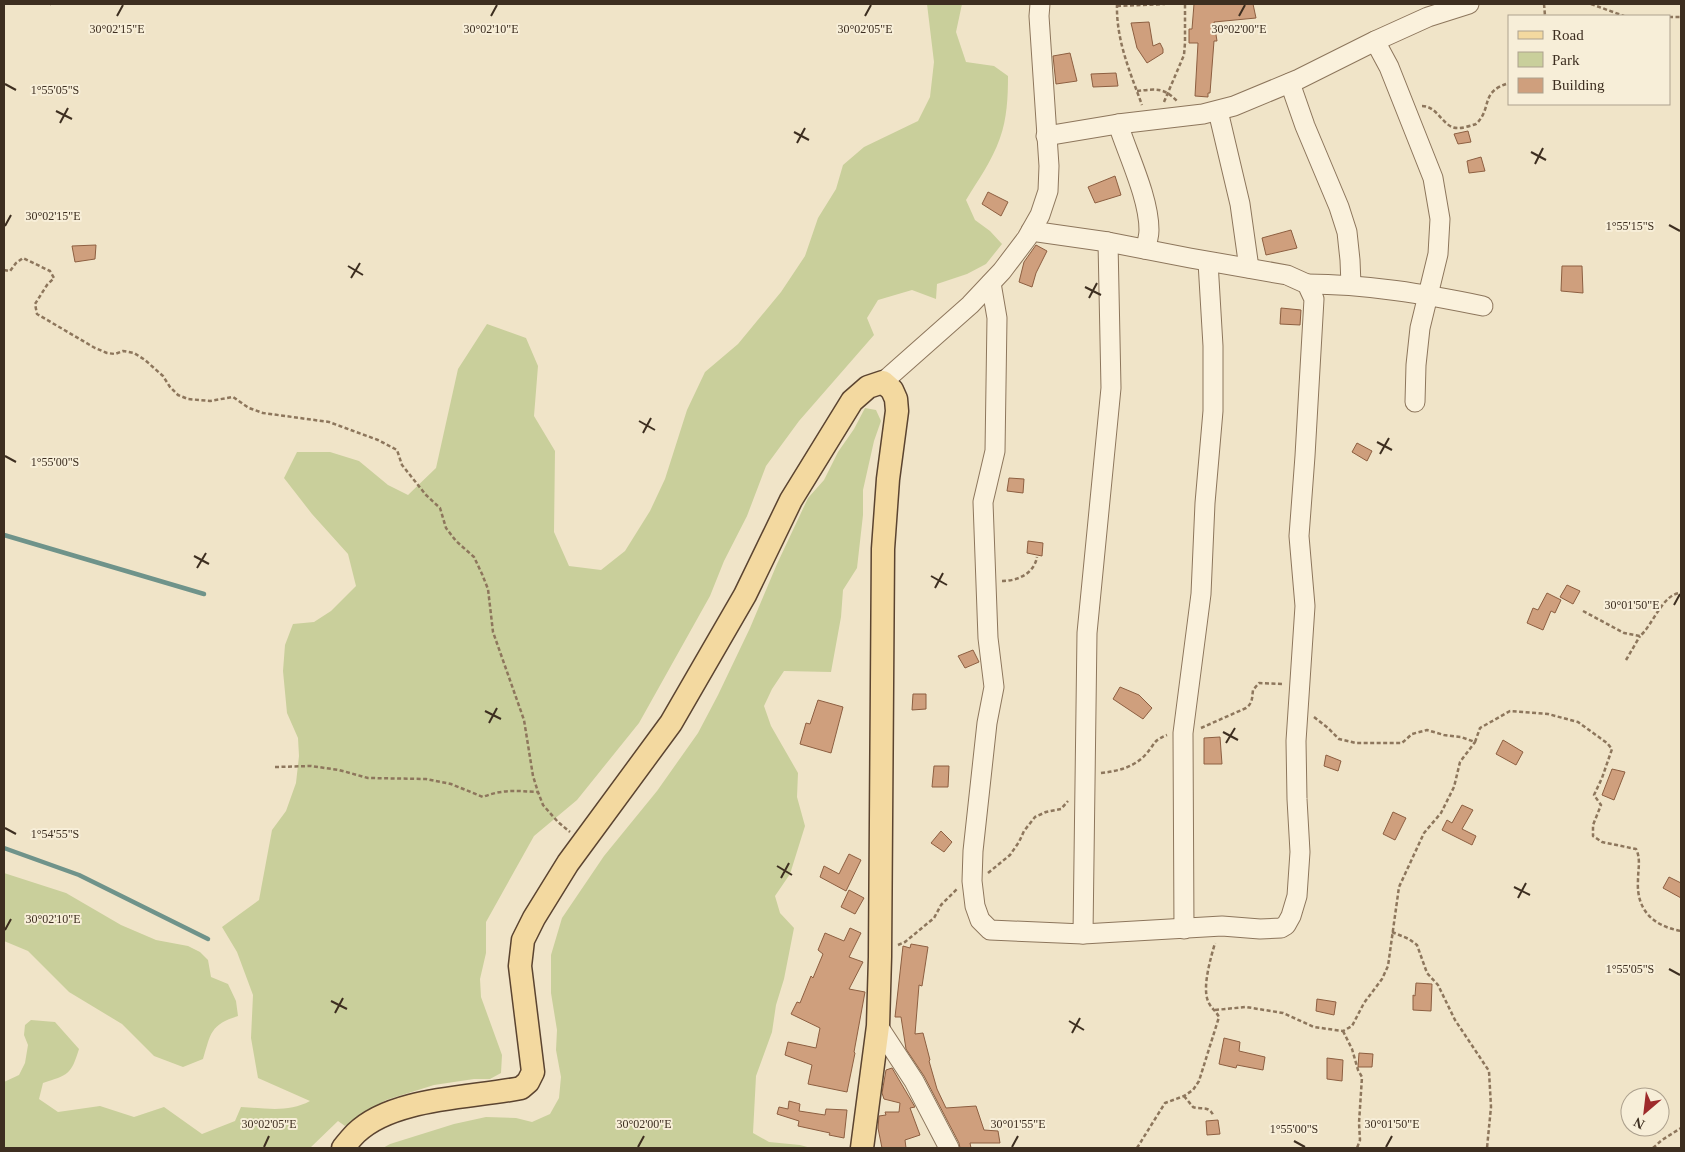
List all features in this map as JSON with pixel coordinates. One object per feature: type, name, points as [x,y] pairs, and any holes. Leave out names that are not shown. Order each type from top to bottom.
[{"type":"main road","points":[[343,1148],[356,1133],[378,1118],[406,1108],[442,1098],[516,1089],[528,1082],[533,1072],[520,966],[524,940],[534,918],[568,863],[671,723],[745,595],[791,500],[852,401],[868,387],[882,382],[892,390],[896,399],[897,411],[888,479],[884,549],[881,937],[878,1026],[862,1148]]},
{"type":"street","points":[[882,382],[970,305],[991,283],[1031,231],[1040,215],[1048,191],[1049,166],[1039,16],[1040,4]]},
{"type":"street","points":[[1046,136],[1118,124],[1218,111],[1259,96],[1375,41],[1427,10],[1469,4]]},
{"type":"street","points":[[1375,41],[1389,67],[1432,178],[1440,219],[1438,254],[1419,338],[1415,402]]},
{"type":"street","points":[[1290,82],[1305,126],[1339,207],[1347,232],[1351,285]]},
{"type":"street","points":[[1218,111],[1240,204],[1249,268]]},
{"type":"street","points":[[1118,124],[1148,216],[1149,232],[1145,249]]},
{"type":"street","points":[[1031,231],[1108,242],[1208,262],[1288,275],[1307,284],[1351,285],[1483,306]]},
{"type":"street","points":[[1083,934],[1086,633],[1111,388],[1108,242]]},
{"type":"street","points":[[1184,929],[1183,733],[1201,594],[1205,504],[1213,411],[1213,346],[1208,262]]},
{"type":"street","points":[[991,283],[997,318],[995,451],[983,502],[988,638],[994,687],[987,723],[973,851],[972,881],[975,906],[980,920],[990,930],[1083,934],[1222,926],[1260,930],[1281,928],[1286,925],[1291,916],[1297,896],[1300,852],[1296,741],[1306,606],[1299,536],[1306,456],[1314,299],[1307,284]]},
{"type":"street","points":[[878,1026],[914,1081],[949,1148]]},
{"type":"path","points":[[1154,120],[1137,92],[1122,49],[1117,5],[1165,4]]},
{"type":"path","points":[[1154,120],[1184,55],[1184,4]]},
{"type":"path","points":[[1591,4],[1621,15]]},
{"type":"path","points":[[1408,113],[1425,105],[1453,127],[1460,128],[1476,124],[1482,118],[1492,92],[1496,88],[1508,83]]},
{"type":"path","points":[[1137,92],[1157,90],[1167,92],[1177,100],[1188,116]]},
{"type":"path","points":[[4,270],[10,271],[23,258],[50,271],[54,278],[47,285],[35,304],[38,314],[95,348],[115,354],[123,351],[134,353],[163,376],[170,388],[178,395],[188,399],[203,401],[233,397],[249,408],[263,413],[329,422],[378,440],[397,450],[402,465],[411,478],[440,508],[446,528],[456,541],[474,557],[488,589],[493,632],[524,720],[533,776],[542,805],[558,822],[583,842]]},
{"type":"path","points":[[985,579],[1005,581],[1016,579],[1032,569],[1036,564],[1037,557]]},
{"type":"path","points":[[1626,660],[1640,636],[1666,600],[1673,594],[1681,592]]},
{"type":"path","points":[[1583,611],[1624,633],[1640,636]]},
{"type":"path","points":[[1300,696],[1305,700],[1311,715],[1339,739],[1356,743],[1402,744],[1412,734],[1427,730],[1444,735],[1461,736],[1474,742]]},
{"type":"path","points":[[1215,1010],[1246,1007],[1263,1011],[1283,1012],[1314,1027],[1343,1031],[1352,1026],[1367,998],[1382,979],[1388,966],[1399,887],[1424,833],[1441,813],[1454,787],[1460,762],[1474,742],[1480,728],[1510,711],[1548,714],[1578,722],[1607,743],[1612,749],[1594,795],[1601,804],[1593,825],[1593,836],[1602,842],[1636,850],[1639,856],[1638,896],[1643,909],[1651,919],[1681,931]]},
{"type":"path","points":[[275,767],[312,766],[339,770],[368,778],[426,779],[451,784],[484,797],[494,792],[508,790],[538,792]]},
{"type":"path","points":[[1137,1148],[1165,1103],[1184,1096],[1193,1090],[1199,1081],[1218,1017],[1208,1001],[1206,990],[1210,957],[1222,926]]},
{"type":"path","points":[[1392,932],[1409,938],[1417,945],[1427,973],[1438,985],[1455,1020],[1489,1070],[1492,1107],[1487,1148]]},
{"type":"path","points":[[1343,1031],[1362,1077],[1359,1123],[1360,1140],[1357,1148]]},
{"type":"path","points":[[1184,1096],[1193,1107],[1207,1108],[1212,1112],[1212,1115]]},
{"type":"path","points":[[1653,1148],[1681,1128]]},
{"type":"green space","points":[[927,4],[962,4],[956,32],[966,62],[994,66],[1008,76],[1007,108],[1000,138],[989,162],[966,200],[975,220],[990,231],[1002,244],[986,264],[967,274],[937,284],[936,299],[912,290],[878,300],[867,318],[874,335],[799,421],[766,466],[747,516],[724,561],[710,596],[639,723],[577,800],[534,836],[486,922],[486,953],[480,979],[481,997],[502,1055],[501,1073],[490,1079],[474,1079],[434,1085],[386,1100],[345,1126],[338,1121],[310,1148],[4,1148],[4,1082],[19,1075],[25,1063],[28,1045],[24,1035],[25,1025],[31,1020],[55,1022],[79,1049],[74,1064],[67,1073],[43,1083],[39,1099],[58,1112],[100,1106],[134,1117],[164,1107],[202,1134],[235,1121],[241,1107],[285,1108],[302,1105],[310,1101],[258,1078],[251,1038],[253,995],[237,952],[222,927],[259,900],[272,830],[286,811],[296,783],[299,756],[298,738],[287,713],[283,671],[285,645],[293,624],[314,622],[331,611],[356,586],[348,554],[312,514],[284,478],[297,452],[330,452],[359,461],[388,485],[408,495],[436,468],[458,369],[487,324],[526,338],[538,366],[534,416],[555,451],[554,532],[569,566],[601,570],[625,551],[650,511],[665,479],[687,410],[705,372],[738,344],[781,292],[805,256],[818,218],[836,189],[843,165],[864,147],[918,121],[930,97],[934,62]]},
{"type":"green space","points":[[865,408],[876,410],[881,421],[874,441],[863,490],[863,515],[857,568],[843,590],[841,617],[831,672],[784,671],[764,706],[771,726],[798,773],[797,797],[805,826],[790,874],[775,896],[780,913],[794,928],[784,979],[776,1005],[772,1032],[756,1076],[753,1133],[769,1142],[811,1148],[383,1148],[390,1144],[454,1124],[486,1117],[516,1118],[532,1122],[550,1114],[559,1098],[561,1077],[556,1050],[557,1030],[551,993],[551,955],[562,918],[604,856],[657,791],[698,733],[750,628],[808,498],[824,480],[838,452],[854,429]]},
{"type":"green space","points":[[4,873],[66,893],[121,925],[156,940],[188,946],[200,952],[208,960],[211,977],[228,984],[236,1001],[238,1016],[222,1023],[213,1031],[203,1059],[183,1067],[154,1056],[122,1024],[69,992],[28,951],[4,941]]},
{"type":"building","points":[[1194,4],[1253,4],[1256,18],[1214,22],[1217,41],[1214,41],[1210,93],[1208,93],[1208,97],[1195,96],[1198,43],[1189,43],[1189,29],[1192,29]]},
{"type":"building","points":[[1149,22],[1153,46],[1160,43],[1163,53],[1147,63],[1137,48],[1131,23]]},
{"type":"building","points":[[1070,53],[1077,81],[1056,84],[1053,56]]},
{"type":"building","points":[[1116,73],[1118,86],[1093,87],[1091,74]]},
{"type":"building","points":[[1468,131],[1471,142],[1458,144],[1454,134]]},
{"type":"building","points":[[1481,157],[1485,171],[1469,173],[1467,161]]},
{"type":"building","points":[[1115,176],[1121,195],[1095,203],[1088,187]]},
{"type":"building","points":[[988,192],[1008,202],[1001,216],[982,204]]},
{"type":"building","points":[[1291,230],[1297,248],[1266,255],[1262,238]]},
{"type":"building","points":[[96,245],[95,259],[75,262],[72,246]]},
{"type":"building","points":[[1036,245],[1047,251],[1036,273],[1032,287],[1019,282],[1024,262]]},
{"type":"building","points":[[1562,266],[1582,266],[1583,293],[1561,291]]},
{"type":"building","points":[[1281,308],[1301,310],[1300,325],[1280,324]]},
{"type":"building","points":[[1357,443],[1372,451],[1367,461],[1352,452]]},
{"type":"building","points":[[1009,478],[1024,479],[1023,493],[1007,491]]},
{"type":"building","points":[[1028,541],[1043,543],[1042,556],[1027,553]]},
{"type":"building","points":[[1567,585],[1580,591],[1573,604],[1560,597]]},
{"type":"building","points":[[1547,593],[1561,600],[1555,613],[1551,611],[1543,630],[1527,623],[1533,608],[1538,610]]},
{"type":"building","points":[[973,650],[979,662],[965,668],[958,656]]},
{"type":"building","points":[[1120,687],[1139,695],[1152,708],[1143,719],[1113,699]]},
{"type":"building","points":[[913,694],[926,694],[926,709],[912,710]]},
{"type":"building","points":[[818,700],[843,707],[831,753],[800,744],[806,723],[810,724]]},
{"type":"building","points":[[1220,737],[1222,764],[1204,764],[1204,738]]},
{"type":"building","points":[[1503,740],[1523,752],[1516,765],[1496,754]]},
{"type":"building","points":[[1326,755],[1341,761],[1338,771],[1324,766]]},
{"type":"building","points":[[934,766],[949,766],[948,787],[932,787]]},
{"type":"building","points":[[1612,769],[1625,772],[1614,800],[1602,795]]},
{"type":"building","points":[[1462,805],[1473,810],[1462,829],[1476,836],[1472,845],[1442,830],[1447,820],[1452,823]]},
{"type":"building","points":[[1393,812],[1406,818],[1395,840],[1383,834]]},
{"type":"building","points":[[941,831],[952,842],[944,852],[931,843]]},
{"type":"building","points":[[849,854],[861,860],[846,891],[820,877],[824,866],[839,874]]},
{"type":"building","points":[[1669,877],[1681,883],[1681,898],[1663,888]]},
{"type":"building","points":[[849,890],[864,898],[855,914],[841,907]]},
{"type":"building","points":[[850,928],[861,933],[849,957],[863,962],[849,989],[865,992],[847,1092],[808,1084],[812,1065],[785,1055],[788,1042],[816,1048],[820,1028],[791,1014],[797,1002],[800,1003],[811,976],[813,978],[823,954],[818,950],[825,933],[844,941]]},
{"type":"building","points":[[911,944],[928,947],[922,986],[919,985],[915,1034],[923,1033],[937,1089],[946,1108],[976,1106],[984,1130],[998,1131],[1000,1143],[970,1143],[971,1148],[960,1148],[924,1076],[906,1049],[901,1017],[895,1017],[903,946],[910,948]]},
{"type":"building","points":[[1416,983],[1432,984],[1431,1011],[1413,1010],[1413,995],[1415,996]]},
{"type":"building","points":[[1317,999],[1336,1002],[1334,1015],[1316,1011]]},
{"type":"building","points":[[1224,1038],[1240,1042],[1239,1051],[1265,1057],[1263,1070],[1237,1065],[1236,1068],[1219,1064]]},
{"type":"building","points":[[1359,1053],[1373,1054],[1372,1067],[1358,1067]]},
{"type":"building","points":[[1327,1058],[1343,1060],[1342,1081],[1327,1079]]},
{"type":"building","points":[[892,1068],[915,1107],[910,1108],[920,1135],[905,1140],[906,1148],[882,1148],[878,1128],[879,1116],[886,1115],[885,1112],[899,1112],[900,1103],[884,1099],[882,1093],[886,1070]]},
{"type":"building","points":[[789,1101],[800,1104],[799,1111],[825,1115],[826,1109],[847,1110],[844,1138],[798,1126],[799,1121],[777,1114],[779,1107],[788,1109]]},
{"type":"building","points":[[1218,1120],[1220,1134],[1207,1135],[1206,1121]]},
{"type":"waterway","points":[[4,535],[204,594]]},
{"type":"waterway","points":[[4,848],[79,875],[208,939]]}]
